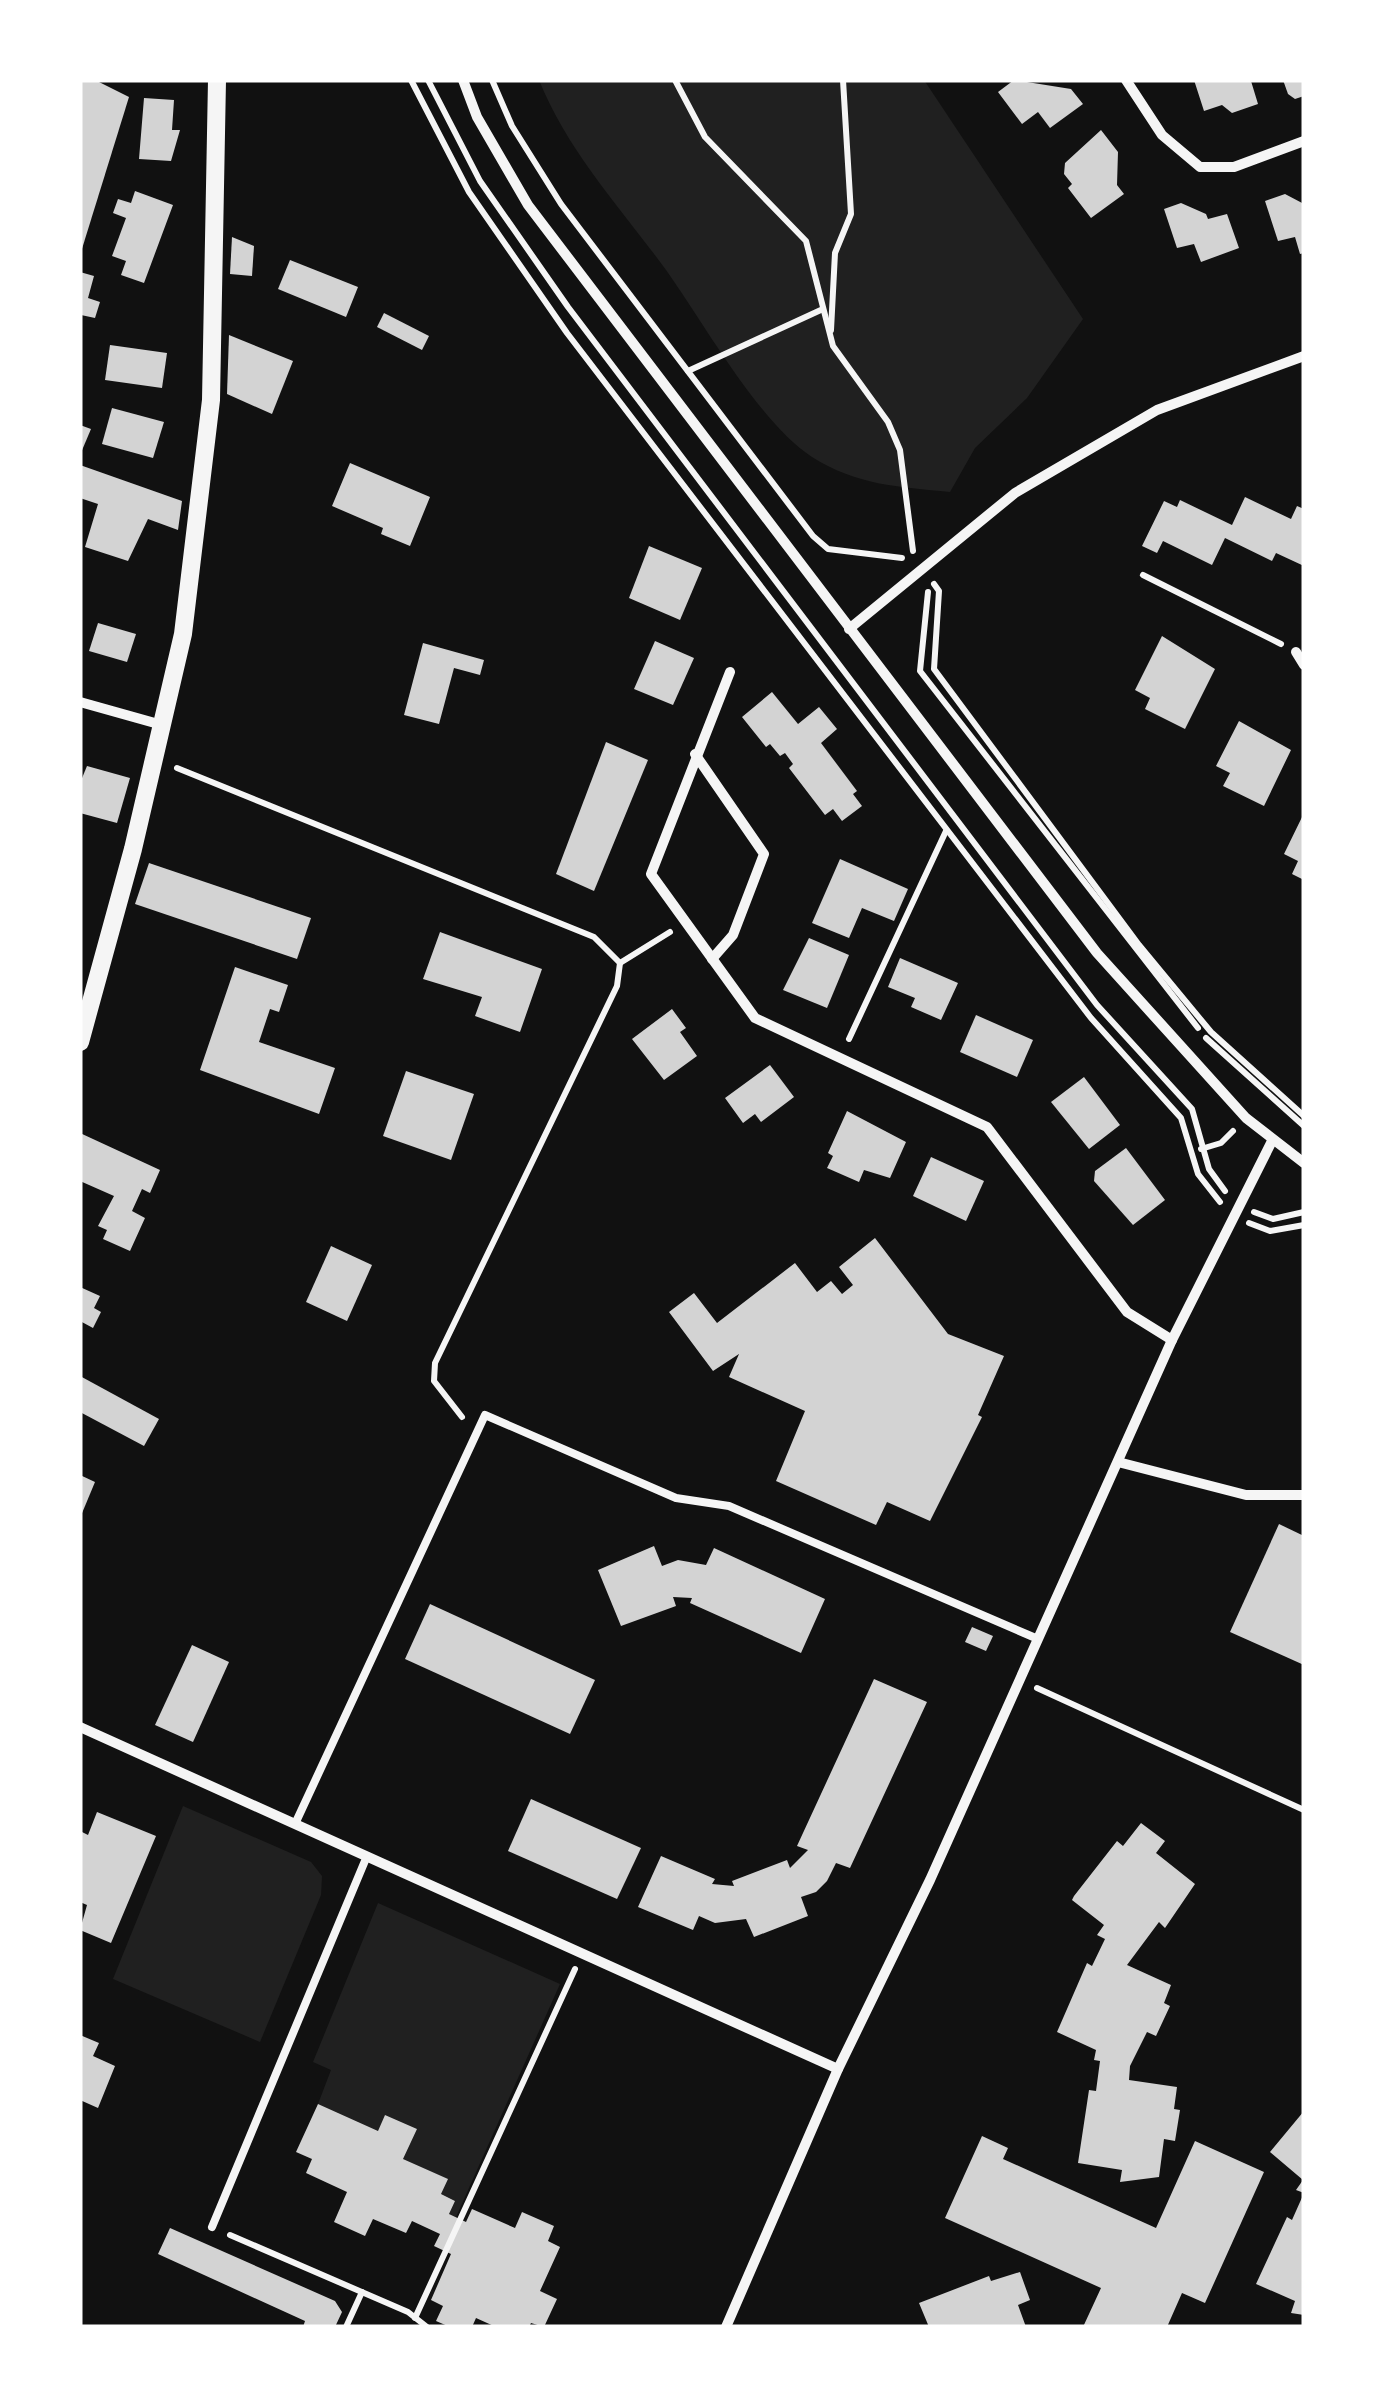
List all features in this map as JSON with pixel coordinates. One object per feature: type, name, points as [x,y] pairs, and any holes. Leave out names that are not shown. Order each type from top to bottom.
[{"type":"street","points":[[80,1042],[183,634],[212,400],[216,80]]},
{"type":"street","points":[[463,80],[478,118],[528,205],[1097,953],[1246,1118],[1304,1163]]},
{"type":"street","points":[[1126,80],[1162,135],[1200,167],[1234,167],[1304,141]]},
{"type":"street","points":[[849,630],[1015,494],[1157,410],[1304,356]]},
{"type":"street","points":[[1296,652],[1304,665]]},
{"type":"street","points":[[730,672],[694,754],[651,874],[755,1018],[987,1127],[1127,1312],[1172,1340]]},
{"type":"street","points":[[80,702],[162,725]]},
{"type":"street","points":[[694,754],[764,854],[734,935],[712,959]]},
{"type":"street","points":[[726,2327],[838,2069],[1020,1681],[1172,1340],[1272,1141]]},
{"type":"street","points":[[1118,1462],[1246,1496],[1304,1495]]},
{"type":"street","points":[[80,1727],[838,2069]]},
{"type":"lane","points":[[295,1824],[485,1415],[676,1498],[729,1506],[1038,1640]]},
{"type":"lane","points":[[212,2227],[368,1856]]},
{"type":"path","points":[[411,80],[480,208],[567,334],[1091,1018],[1181,1118],[1198,1174],[1234,1211],[1270,1231],[1304,1226]]},
{"type":"path","points":[[428,80],[480,182],[568,306],[1097,1006],[1192,1109],[1209,1170],[1234,1211],[1272,1219],[1304,1212]]},
{"type":"path","points":[[675,80],[705,137],[806,241],[830,336],[888,422],[900,450],[919,572],[939,591],[934,669],[1139,946],[1211,1032],[1304,1116]]},
{"type":"path","points":[[830,336],[835,254],[851,214],[844,80]]},
{"type":"path","points":[[688,372],[824,309]]},
{"type":"path","points":[[1143,575],[1296,652]]},
{"type":"path","points":[[813,657],[826,647]]},
{"type":"path","points":[[153,757],[594,937],[620,963]]},
{"type":"path","points":[[839,1058],[946,830]]},
{"type":"path","points":[[620,963],[686,922]]},
{"type":"path","points":[[479,1429],[450,1404],[434,1381],[435,1363],[617,986],[620,963]]},
{"type":"path","points":[[1288,1115],[1304,1126]]},
{"type":"path","points":[[1192,1152],[1221,1143],[1246,1118]]},
{"type":"path","points":[[1020,1681],[1304,1810]]},
{"type":"path","points":[[415,2318],[569,1978],[586,1955]]},
{"type":"path","points":[[212,2227],[362,2292],[428,2327]]},
{"type":"path","points":[[346,2327],[362,2292]]},
{"type":"shaded area","points":[[539,80],[924,80],[1083,319],[1027,398],[975,448],[950,492],[878,483],[845,474],[812,457],[792,441],[753,397],[666,270],[596,179]]},
{"type":"shaded area","points":[[183,1806],[311,1862],[322,1876],[321,1895],[260,2042],[113,1979]]},
{"type":"shaded area","points":[[378,1903],[560,1984],[456,2217],[449,2214],[455,2201],[441,2194],[447,2179],[403,2159],[417,2129],[385,2115],[378,2131],[318,2104],[331,2070],[313,2062]]},
{"type":"building","points":[[80,80],[95,80],[129,97],[81,252]]},
{"type":"building","points":[[1014,80],[1071,89],[1083,104],[1050,128],[1038,112],[1022,124],[998,92]]},
{"type":"building","points":[[1194,80],[1251,81],[1258,104],[1232,113],[1222,105],[1204,111]]},
{"type":"building","points":[[1283,80],[1304,80],[1304,96],[1295,99],[1288,94]]},
{"type":"building","points":[[144,98],[174,100],[172,130],[180,130],[171,161],[139,159]]},
{"type":"building","points":[[1101,130],[1118,152],[1117,185],[1124,194],[1091,218],[1068,188],[1072,184],[1064,174],[1065,163]]},
{"type":"building","points":[[135,191],[173,205],[144,283],[121,275],[126,261],[112,256],[126,218],[113,213],[118,199],[131,203]]},
{"type":"building","points":[[1285,194],[1304,204],[1304,253],[1300,254],[1295,237],[1278,241],[1265,201]]},
{"type":"building","points":[[1181,203],[1206,214],[1208,219],[1227,214],[1239,248],[1201,262],[1194,244],[1177,248],[1164,209]]},
{"type":"building","points":[[232,237],[254,246],[252,276],[230,274]]},
{"type":"building","points":[[290,260],[358,287],[346,317],[278,289]]},
{"type":"building","points":[[80,272],[94,276],[88,298],[100,302],[95,318],[81,315]]},
{"type":"building","points":[[384,313],[429,336],[422,350],[377,327]]},
{"type":"building","points":[[229,335],[293,361],[272,414],[227,394]]},
{"type":"building","points":[[110,345],[167,353],[162,388],[105,380]]},
{"type":"building","points":[[112,408],[164,422],[153,458],[102,444]]},
{"type":"building","points":[[80,425],[91,429],[80,455]]},
{"type":"building","points":[[350,463],[430,497],[410,546],[381,534],[383,528],[332,506]]},
{"type":"building","points":[[80,465],[182,501],[178,530],[148,519],[128,561],[85,547],[98,504],[80,498]]},
{"type":"building","points":[[1245,497],[1291,519],[1297,506],[1304,509],[1304,566],[1276,553],[1272,561],[1225,538],[1212,565],[1163,541],[1157,553],[1142,546],[1164,501],[1177,507],[1180,500],[1232,525]]},
{"type":"building","points":[[649,546],[702,568],[680,620],[629,598]]},
{"type":"building","points":[[98,623],[136,634],[127,662],[89,651]]},
{"type":"building","points":[[1162,636],[1215,669],[1185,729],[1145,709],[1150,698],[1135,690]]},
{"type":"building","points":[[655,641],[694,658],[673,705],[634,689]]},
{"type":"building","points":[[423,643],[484,660],[480,675],[454,668],[439,724],[404,715]]},
{"type":"building","points":[[772,692],[798,724],[819,707],[837,729],[821,743],[857,791],[853,794],[862,806],[842,821],[833,809],[825,815],[789,768],[793,764],[785,753],[780,756],[770,744],[766,747],[742,717]]},
{"type":"building","points":[[1239,721],[1291,750],[1264,806],[1223,786],[1230,773],[1216,766]]},
{"type":"building","points":[[606,742],[648,760],[594,891],[556,874]]},
{"type":"building","points":[[87,766],[130,778],[117,823],[80,813],[80,783]]},
{"type":"building","points":[[1304,813],[1304,880],[1292,874],[1298,861],[1284,854]]},
{"type":"building","points":[[840,859],[908,889],[894,921],[862,908],[849,938],[812,923]]},
{"type":"building","points":[[149,863],[311,918],[297,959],[135,904]]},
{"type":"building","points":[[440,932],[542,969],[520,1032],[475,1016],[482,997],[423,979]]},
{"type":"building","points":[[809,938],[849,955],[827,1008],[783,990]]},
{"type":"building","points":[[900,958],[958,983],[941,1020],[911,1007],[915,998],[888,987]]},
{"type":"building","points":[[235,967],[288,985],[279,1012],[270,1009],[259,1042],[335,1068],[319,1114],[200,1070]]},
{"type":"building","points":[[672,1009],[686,1028],[680,1032],[697,1056],[664,1080],[632,1039]]},
{"type":"building","points":[[976,1015],[1033,1040],[1017,1077],[960,1052]]},
{"type":"building","points":[[770,1065],[794,1097],[761,1122],[755,1114],[743,1123],[725,1098]]},
{"type":"building","points":[[406,1071],[474,1094],[451,1160],[383,1136]]},
{"type":"building","points":[[1084,1077],[1120,1125],[1089,1149],[1051,1102]]},
{"type":"building","points":[[847,1111],[906,1142],[890,1178],[864,1170],[859,1182],[827,1168],[833,1156],[828,1153]]},
{"type":"building","points":[[80,1133],[160,1170],[150,1193],[142,1189],[132,1211],[145,1218],[130,1251],[103,1239],[107,1230],[98,1226],[114,1196],[80,1181]]},
{"type":"building","points":[[1126,1148],[1165,1200],[1133,1225],[1094,1181],[1095,1171]]},
{"type":"building","points":[[931,1157],[984,1181],[966,1221],[913,1196]]},
{"type":"building","points":[[875,1238],[948,1334],[1004,1356],[978,1415],[982,1417],[930,1521],[887,1502],[876,1525],[776,1481],[805,1411],[729,1377],[739,1354],[713,1371],[669,1312],[694,1293],[717,1323],[795,1263],[817,1292],[831,1281],[842,1294],[853,1285],[839,1267]]},
{"type":"building","points":[[331,1246],[372,1265],[347,1321],[306,1302]]},
{"type":"building","points":[[80,1287],[100,1296],[94,1308],[101,1312],[93,1328],[80,1321]]},
{"type":"building","points":[[80,1376],[159,1419],[144,1446],[80,1412]]},
{"type":"building","points":[[80,1475],[95,1482],[80,1518]]},
{"type":"building","points":[[1279,1524],[1304,1536],[1304,1665],[1230,1632]]},
{"type":"building","points":[[654,1546],[662,1566],[678,1560],[706,1565],[714,1548],[825,1599],[801,1653],[690,1603],[692,1598],[673,1597],[676,1606],[621,1626],[598,1570]]},
{"type":"building","points":[[430,1604],[595,1680],[570,1734],[405,1659]]},
{"type":"building","points":[[972,1627],[993,1636],[986,1651],[965,1642]]},
{"type":"building","points":[[192,1645],[229,1662],[193,1742],[155,1725]]},
{"type":"building","points":[[874,1679],[927,1702],[850,1868],[836,1863],[816,1892],[801,1897],[808,1916],[754,1937],[746,1919],[715,1923],[699,1916],[693,1930],[638,1907],[661,1856],[715,1879],[712,1884],[734,1886],[732,1881],[787,1860],[790,1868],[808,1850],[797,1846]]},
{"type":"building","points":[[531,1799],[641,1848],[617,1899],[508,1851]]},
{"type":"building","points":[[97,1812],[156,1836],[111,1943],[80,1930],[87,1905],[80,1902],[80,1831],[88,1835]]},
{"type":"building","points":[[1141,1823],[1165,1841],[1156,1853],[1195,1884],[1165,1928],[1159,1922],[1127,1965],[1171,1985],[1164,2003],[1170,2006],[1156,2036],[1147,2032],[1130,2066],[1129,2080],[1177,2087],[1174,2109],[1180,2110],[1175,2141],[1164,2139],[1159,2177],[1120,2182],[1122,2170],[1078,2163],[1089,2090],[1096,2091],[1100,2061],[1094,2060],[1096,2050],[1057,2032],[1087,1963],[1092,1966],[1105,1939],[1097,1935],[1104,1925],[1072,1900],[1117,1841],[1123,1846]]},
{"type":"building","points":[[80,2035],[99,2043],[93,2056],[115,2066],[98,2108],[80,2100]]},
{"type":"building","points":[[318,2104],[378,2131],[385,2115],[417,2129],[403,2159],[448,2179],[441,2194],[455,2201],[449,2214],[466,2222],[472,2209],[515,2228],[522,2212],[554,2226],[548,2241],[560,2247],[540,2291],[557,2299],[544,2327],[531,2323],[529,2327],[496,2327],[476,2318],[472,2327],[450,2327],[436,2321],[443,2306],[431,2300],[451,2254],[434,2246],[440,2234],[412,2221],[406,2233],[373,2219],[365,2236],[334,2222],[347,2192],[306,2173],[312,2159],[296,2152]]},
{"type":"building","points":[[1304,2111],[1304,2193],[1296,2190],[1303,2180],[1270,2152]]},
{"type":"building","points":[[982,2136],[1008,2148],[1003,2159],[1156,2228],[1195,2141],[1264,2172],[1205,2303],[1182,2293],[1167,2327],[1083,2327],[1101,2288],[945,2218]]},
{"type":"building","points":[[1304,2193],[1304,2315],[1291,2313],[1295,2301],[1256,2284],[1287,2217],[1292,2220]]},
{"type":"building","points":[[170,2228],[335,2301],[342,2312],[335,2327],[303,2327],[305,2321],[158,2254]]},
{"type":"building","points":[[1020,2272],[1030,2300],[1018,2305],[1026,2327],[929,2327],[919,2303],[989,2276],[991,2281]]}]
